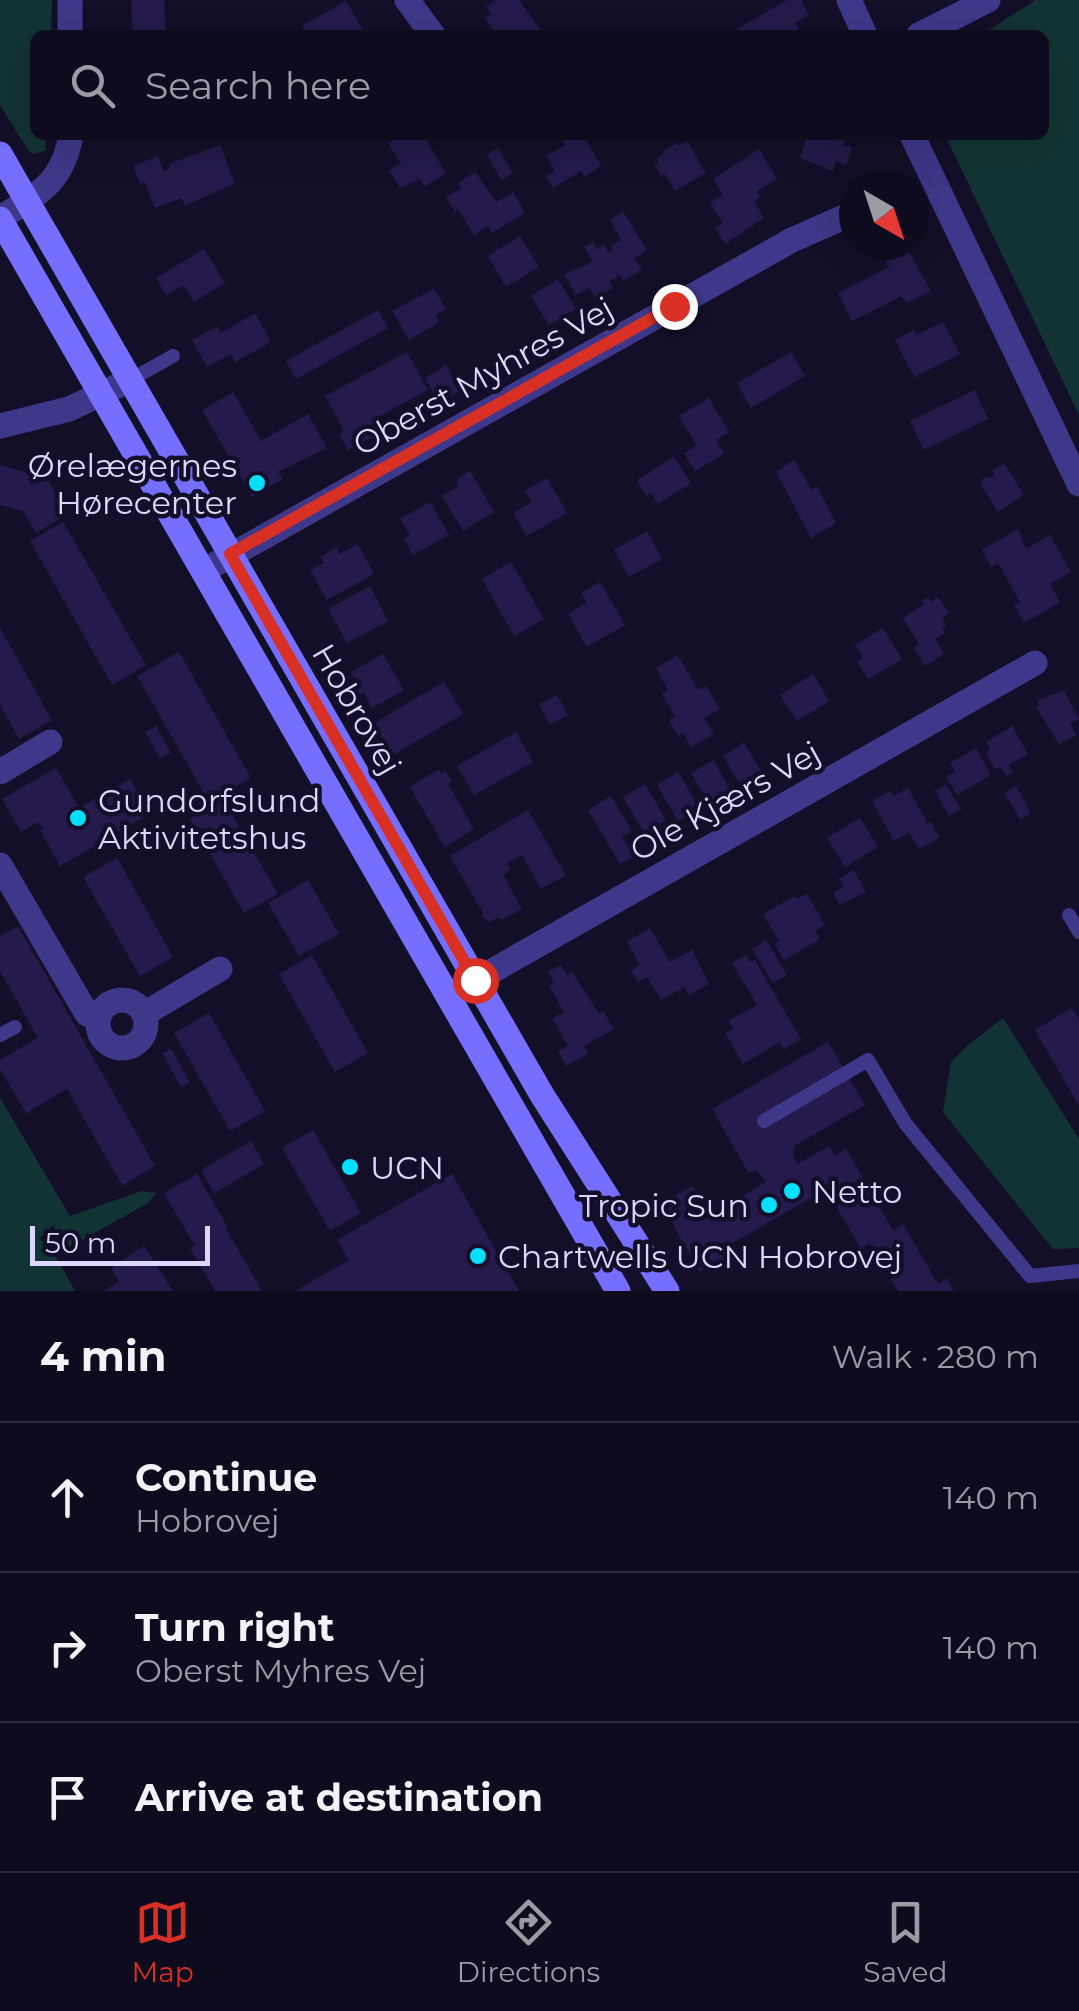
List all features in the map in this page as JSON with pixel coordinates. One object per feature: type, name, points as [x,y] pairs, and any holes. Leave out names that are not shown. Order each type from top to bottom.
[{"type":"main road","name":"Hobrovej","points":[[0,154],[542,1095],[667,1291]]},
{"type":"main road","name":"Hobrovej","points":[[0,218],[618,1291]]},
{"type":"street","points":[[70,0],[70,30]]},
{"type":"street","points":[[408,0],[429,30]]},
{"type":"street","points":[[849,0],[863,30]]},
{"type":"street","points":[[928,30],[988,0]]},
{"type":"street","points":[[0,218],[56,177],[67,161],[70,140]]},
{"type":"street","points":[[914,140],[1079,484]]},
{"type":"street","name":"Oberst Myhres Vej","points":[[202,571],[792,240],[839,220]]},
{"type":"street","points":[[0,426],[69,409],[130,380]]},
{"type":"street","name":"Ole Kjærs Vej","points":[[448,996],[1035,663]]},
{"type":"street","points":[[2,767],[50,742]]},
{"type":"street","points":[[0,865],[87,1014],[98,1018]]},
{"type":"street","points":[[144,1014],[220,969]]},
{"type":"street","points":[[120,1000],[134,1002],[144,1014],[146,1029],[138,1043],[124,1048],[104,1040],[98,1018],[106,1006],[120,1000]]},
{"type":"lane","points":[[130,380],[173,356]]},
{"type":"lane","points":[[1069,914],[1079,932]]},
{"type":"lane","points":[[0,1035],[16,1027]]},
{"type":"lane","points":[[764,1120],[868,1060],[905,1122],[1030,1276],[1079,1272]]},
{"type":"green space","points":[[0,0],[52,0],[51,30],[30,30],[30,140],[46,140],[46,150],[29,152],[0,105]]},
{"type":"green space","points":[[1036,0],[1079,0],[1079,415],[947,140],[1049,140],[1049,30],[989,30]]},
{"type":"green space","points":[[1003,1018],[1079,1139],[1079,1248],[1053,1249],[943,1112],[951,1062]]},
{"type":"green space","points":[[0,1098],[70,1216],[142,1191],[156,1193],[148,1203],[55,1255],[75,1291],[0,1291]]},
{"type":"building","points":[[131,0],[164,0],[166,30],[133,30]]},
{"type":"building","points":[[495,0],[519,0],[541,30],[493,30],[485,18],[491,14],[486,7]]},
{"type":"building","points":[[787,0],[801,0],[809,15],[795,23],[799,30],[736,30]]},
{"type":"building","points":[[346,1],[363,30],[304,30],[302,26]]},
{"type":"building","points":[[426,140],[446,173],[424,187],[420,179],[400,188],[389,170],[401,163],[388,143]]},
{"type":"building","points":[[562,140],[586,140],[601,166],[584,177],[581,171],[553,188],[546,176],[555,171],[546,156],[565,145]]},
{"type":"building","points":[[805,140],[844,140],[843,145],[852,148],[846,165],[836,161],[833,171],[800,158]]},
{"type":"building","points":[[687,141],[706,173],[675,191],[654,165],[659,163],[656,159],[663,151]]},
{"type":"building","points":[[220,145],[235,183],[185,206],[182,198],[155,208],[145,182],[140,184],[133,166],[158,156],[164,171],[170,168],[169,164]]},
{"type":"building","points":[[498,148],[513,173],[501,180],[487,155]]},
{"type":"building","points":[[759,149],[777,179],[757,191],[760,197],[754,201],[764,218],[725,244],[715,228],[723,224],[710,202],[723,195],[713,179]]},
{"type":"building","points":[[475,172],[497,202],[513,192],[525,213],[492,233],[488,226],[474,235],[446,197]]},
{"type":"building","points":[[623,212],[647,250],[634,258],[642,270],[623,281],[620,275],[609,281],[613,288],[595,298],[589,288],[576,295],[564,274],[593,262],[584,247],[593,242],[597,249],[604,245],[609,253],[613,250],[611,246],[621,240],[610,220]]},
{"type":"building","points":[[520,236],[539,267],[506,287],[488,256]]},
{"type":"building","points":[[204,249],[225,283],[194,302],[184,285],[166,295],[156,278]]},
{"type":"building","points":[[886,260],[913,260],[931,291],[906,303],[902,296],[852,321],[838,293],[889,267]]},
{"type":"building","points":[[558,279],[576,309],[549,325],[531,296]]},
{"type":"building","points":[[434,289],[446,309],[435,315],[439,322],[409,340],[392,311]]},
{"type":"building","points":[[378,310],[388,328],[296,379],[286,361]]},
{"type":"building","points":[[255,313],[271,342],[235,362],[231,354],[207,367],[192,340],[217,326],[221,333]]},
{"type":"building","points":[[943,322],[960,354],[914,377],[895,340]]},
{"type":"building","points":[[407,352],[428,390],[374,419],[381,432],[348,450],[339,434],[344,431],[325,396]]},
{"type":"building","points":[[791,352],[805,376],[751,408],[737,383]]},
{"type":"building","points":[[446,365],[460,391],[439,403],[425,378]]},
{"type":"building","points":[[975,390],[988,419],[924,450],[910,421]]},
{"type":"building","points":[[233,392],[261,441],[308,414],[327,448],[278,472],[283,479],[252,497],[202,410]]},
{"type":"building","points":[[709,398],[729,432],[716,440],[724,454],[695,471],[684,453],[697,446],[679,416]]},
{"type":"building","points":[[674,457],[691,483],[658,504],[651,493],[646,496],[637,480]]},
{"type":"building","points":[[794,460],[812,490],[817,487],[836,523],[811,538],[776,472]]},
{"type":"building","points":[[1004,463],[1024,495],[998,512],[981,485],[983,478],[995,476],[992,471]]},
{"type":"building","points":[[0,465],[47,479],[68,514],[36,533],[23,511],[0,505]]},
{"type":"building","points":[[470,471],[494,512],[463,531],[442,496],[457,487],[458,478]]},
{"type":"building","points":[[547,478],[567,513],[527,536],[513,513],[532,502],[525,491]]},
{"type":"building","points":[[430,502],[449,535],[413,555],[404,539],[410,536],[400,519]]},
{"type":"building","points":[[63,522],[146,665],[112,685],[30,541]]},
{"type":"building","points":[[1018,529],[1026,549],[1050,535],[1071,572],[1050,584],[1060,602],[1024,623],[1014,605],[1020,602],[998,563],[991,567],[982,550]]},
{"type":"building","points":[[647,531],[662,559],[629,577],[614,550]]},
{"type":"building","points":[[358,544],[374,574],[327,600],[310,570],[324,563],[320,557],[337,547],[340,554]]},
{"type":"building","points":[[511,562],[544,619],[514,636],[482,579]]},
{"type":"building","points":[[600,582],[625,625],[587,647],[568,614],[587,602],[581,593]]},
{"type":"building","points":[[370,586],[388,621],[347,643],[328,609]]},
{"type":"building","points":[[928,597],[932,602],[938,597],[949,613],[942,618],[947,626],[942,628],[945,633],[935,639],[944,654],[925,666],[914,648],[919,644],[903,618]]},
{"type":"building","points":[[0,628],[52,720],[19,739],[0,705]]},
{"type":"building","points":[[883,628],[902,659],[868,679],[857,661],[863,658],[855,645]]},
{"type":"building","points":[[179,652],[251,778],[209,802],[137,676]]},
{"type":"building","points":[[383,654],[404,690],[372,708],[364,693],[357,697],[353,692],[360,688],[351,672]]},
{"type":"building","points":[[678,655],[698,690],[706,686],[720,709],[704,718],[714,734],[691,747],[683,733],[678,736],[669,720],[675,716],[662,694],[668,690],[656,668]]},
{"type":"building","points":[[813,674],[829,701],[797,721],[780,695]]},
{"type":"building","points":[[444,682],[463,714],[393,755],[374,723]]},
{"type":"building","points":[[1064,690],[1079,719],[1070,724],[1076,735],[1059,744],[1036,707],[1037,701]]},
{"type":"building","points":[[557,695],[568,715],[550,724],[539,704]]},
{"type":"building","points":[[156,726],[171,753],[160,759],[145,732]]},
{"type":"building","points":[[1012,726],[1028,754],[1009,765],[1013,772],[1006,776],[1001,768],[995,769],[986,753],[990,748],[986,742]]},
{"type":"building","points":[[516,732],[533,762],[474,795],[457,766]]},
{"type":"building","points":[[744,743],[766,778],[744,791],[723,756]]},
{"type":"building","points":[[976,748],[991,775],[957,795],[946,777],[955,772],[950,763]]},
{"type":"building","points":[[713,760],[735,796],[712,809],[691,773]]},
{"type":"building","name":"Gundorfslund Aktivitetshus","points":[[56,768],[79,808],[130,779],[150,814],[60,866],[38,822],[21,832],[2,799]]},
{"type":"building","points":[[439,769],[452,782],[448,784],[474,829],[445,847],[410,787]]},
{"type":"building","points":[[678,772],[700,809],[678,821],[657,785]]},
{"type":"building","points":[[645,784],[666,820],[644,833],[623,797]]},
{"type":"building","points":[[946,785],[961,809],[949,816],[935,791]]},
{"type":"building","points":[[1016,786],[1031,813],[1021,820],[1004,793]]},
{"type":"building","points":[[908,788],[927,822],[923,826],[931,822],[939,838],[919,849],[909,832],[894,841],[872,801],[890,791],[893,796]]},
{"type":"building","points":[[611,796],[632,831],[622,837],[634,856],[620,864],[588,810]]},
{"type":"building","points":[[223,799],[278,894],[244,913],[190,819]]},
{"type":"building","points":[[528,810],[566,875],[541,889],[522,855],[507,863],[511,870],[503,875],[522,909],[488,922],[450,856]]},
{"type":"building","points":[[860,818],[878,847],[845,867],[827,838]]},
{"type":"building","points":[[117,858],[173,957],[140,976],[83,877]]},
{"type":"building","points":[[854,870],[866,892],[840,905],[833,893],[844,887],[839,879]]},
{"type":"building","points":[[308,880],[339,934],[299,956],[268,903]]},
{"type":"building","points":[[807,894],[825,925],[815,930],[820,939],[784,960],[774,943],[779,941],[763,914],[795,896],[797,899]]},
{"type":"building","points":[[18,926],[155,1166],[122,1185],[67,1089],[26,1113],[0,1069],[0,1060],[38,1038],[0,971],[0,936]]},
{"type":"building","points":[[650,928],[670,962],[692,950],[709,984],[689,995],[684,987],[661,1000],[647,977],[638,982],[631,970],[640,965],[627,942]]},
{"type":"building","points":[[766,940],[787,975],[773,983],[752,949]]},
{"type":"building","points":[[312,955],[368,1053],[335,1072],[279,974]]},
{"type":"building","points":[[746,955],[750,962],[755,961],[801,1039],[784,1049],[780,1042],[743,1064],[725,1033],[733,1029],[729,1021],[757,1005],[732,963]]},
{"type":"building","points":[[561,965],[567,975],[572,972],[599,1014],[603,1011],[614,1029],[584,1046],[589,1053],[566,1066],[558,1052],[568,1046],[552,1018],[564,1012],[549,986],[554,982],[548,972]]},
{"type":"building","points":[[1072,1008],[1079,1020],[1079,1106],[1035,1030]]},
{"type":"building","points":[[209,1013],[265,1111],[230,1131],[174,1033]]},
{"type":"building","points":[[828,1042],[865,1105],[794,1146],[793,1156],[798,1164],[829,1146],[835,1156],[846,1149],[893,1230],[903,1224],[938,1284],[947,1279],[954,1291],[898,1291],[870,1243],[861,1249],[826,1189],[728,1246],[732,1254],[700,1272],[661,1204],[693,1186],[710,1215],[766,1182],[757,1171],[748,1172],[712,1109]]},
{"type":"building","points":[[171,1049],[190,1082],[181,1087],[162,1053]]},
{"type":"building","points":[[313,1130],[361,1213],[330,1231],[282,1148]]},
{"type":"building","points":[[251,1141],[264,1164],[214,1193],[201,1170]]},
{"type":"building","points":[[197,1174],[262,1291],[215,1291],[190,1248],[195,1246],[164,1193]]},
{"type":"building","points":[[452,1174],[519,1291],[295,1291],[349,1260],[337,1240]]},
{"type":"building","points":[[144,1246],[173,1291],[104,1291],[119,1281],[111,1268]]},
{"type":"place","name":"Ørelægernes Hørecenter","points":[[257,483]]},
{"type":"place","name":"Gundorfslund Aktivitetshus","points":[[78,818]]},
{"type":"place","name":"UCN","points":[[350,1167]]},
{"type":"place","name":"Netto","points":[[792,1191]]},
{"type":"place","name":"Tropic Sun","points":[[769,1205]]},
{"type":"place","name":"Chartwells UCN Hobrovej","points":[[478,1256]]},
{"type":"route","points":[[475,980],[230,554],[674,306]]}]
